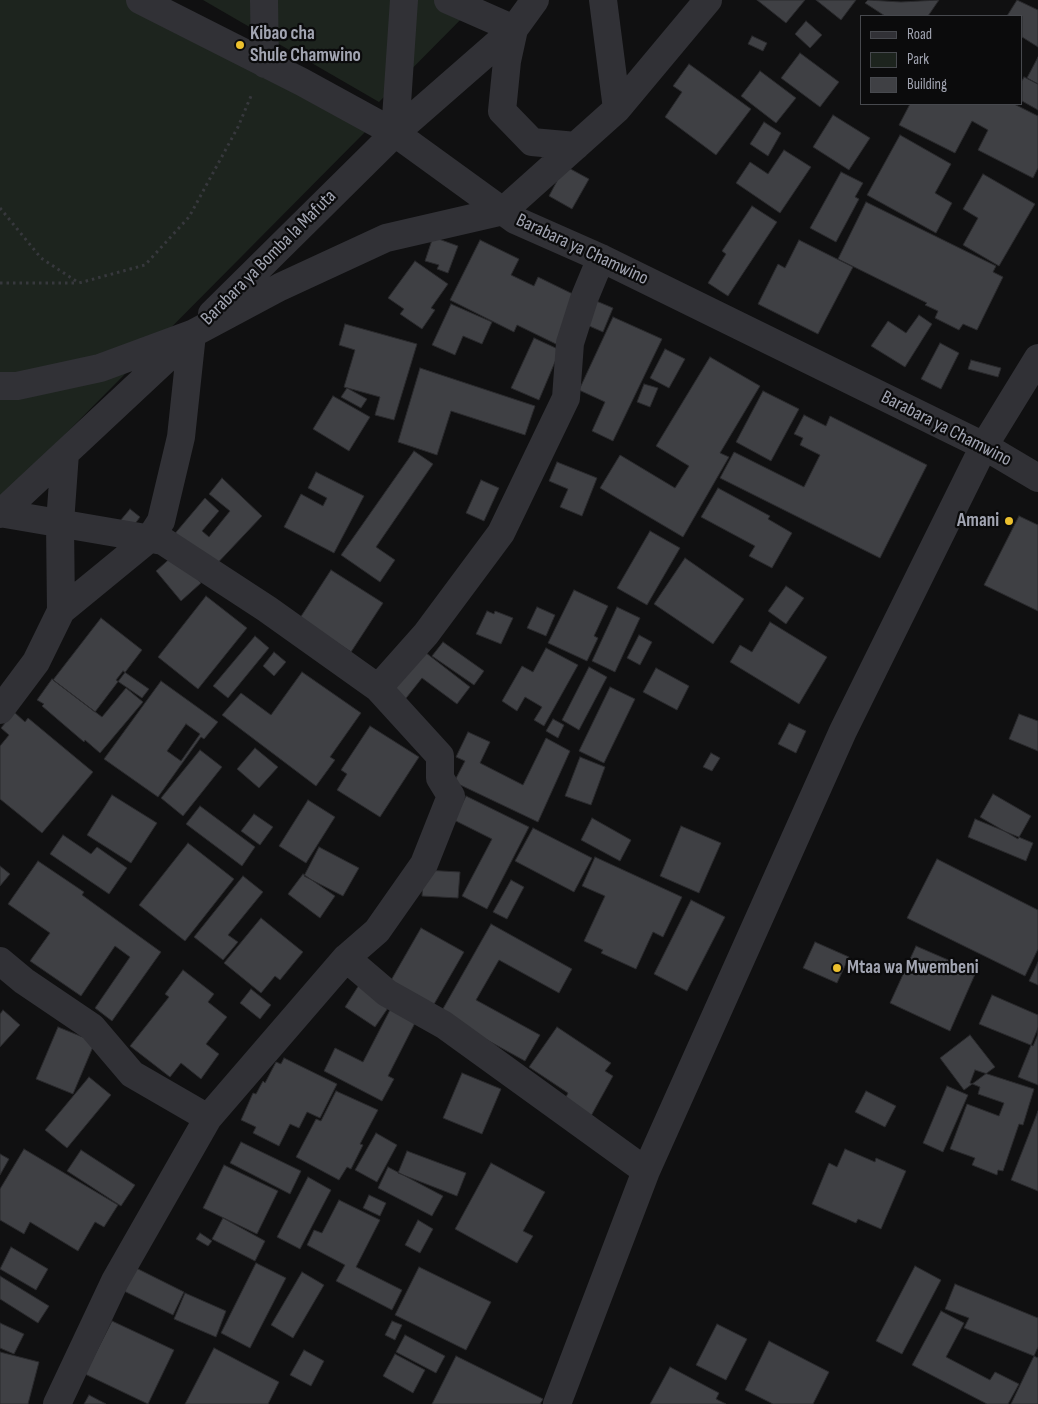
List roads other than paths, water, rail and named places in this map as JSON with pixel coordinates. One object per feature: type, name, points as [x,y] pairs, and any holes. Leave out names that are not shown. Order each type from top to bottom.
[{"type":"street","name":"Barabara ya Chamwino","points":[[140,0],[395,133],[515,220],[601,258],[984,446],[1038,478]]},
{"type":"street","points":[[264,0],[265,64]]},
{"type":"street","points":[[395,133],[404,0]]},
{"type":"street","points":[[448,0],[514,29],[507,61],[502,111],[532,142],[576,146]]},
{"type":"street","name":"Barabara ya Bomba la Mafuta","points":[[0,512],[192,334],[395,133],[514,29],[535,0]]},
{"type":"street","points":[[603,0],[617,109]]},
{"type":"street","points":[[0,386],[18,386],[100,368],[192,334],[280,287],[386,238],[503,211],[617,109],[708,0]]},
{"type":"street","points":[[378,688],[426,634],[501,533],[566,398],[570,342],[584,299],[601,258]]},
{"type":"street","points":[[0,710],[36,662],[61,611],[150,538],[161,521],[181,437],[192,334]]},
{"type":"street","points":[[557,1404],[646,1171],[843,731],[984,446],[1038,358]]},
{"type":"street","points":[[61,611],[60,523],[65,453]]},
{"type":"street","points":[[0,512],[163,541],[267,609],[378,688],[440,756],[440,778],[451,796],[424,864],[377,931],[346,958],[208,1118],[115,1281],[58,1404]]},
{"type":"street","points":[[346,958],[387,992],[444,1026],[646,1171]]},
{"type":"street","points":[[0,961],[24,981],[92,1027],[132,1074],[208,1118]]},
{"type":"place","name":"Kibao cha Shule Chamwino","points":[[240,45]]},
{"type":"place","name":"Amani","points":[[1009,521]]},
{"type":"place","name":"Mtaa wa Mwembeni","points":[[837,968]]}]
